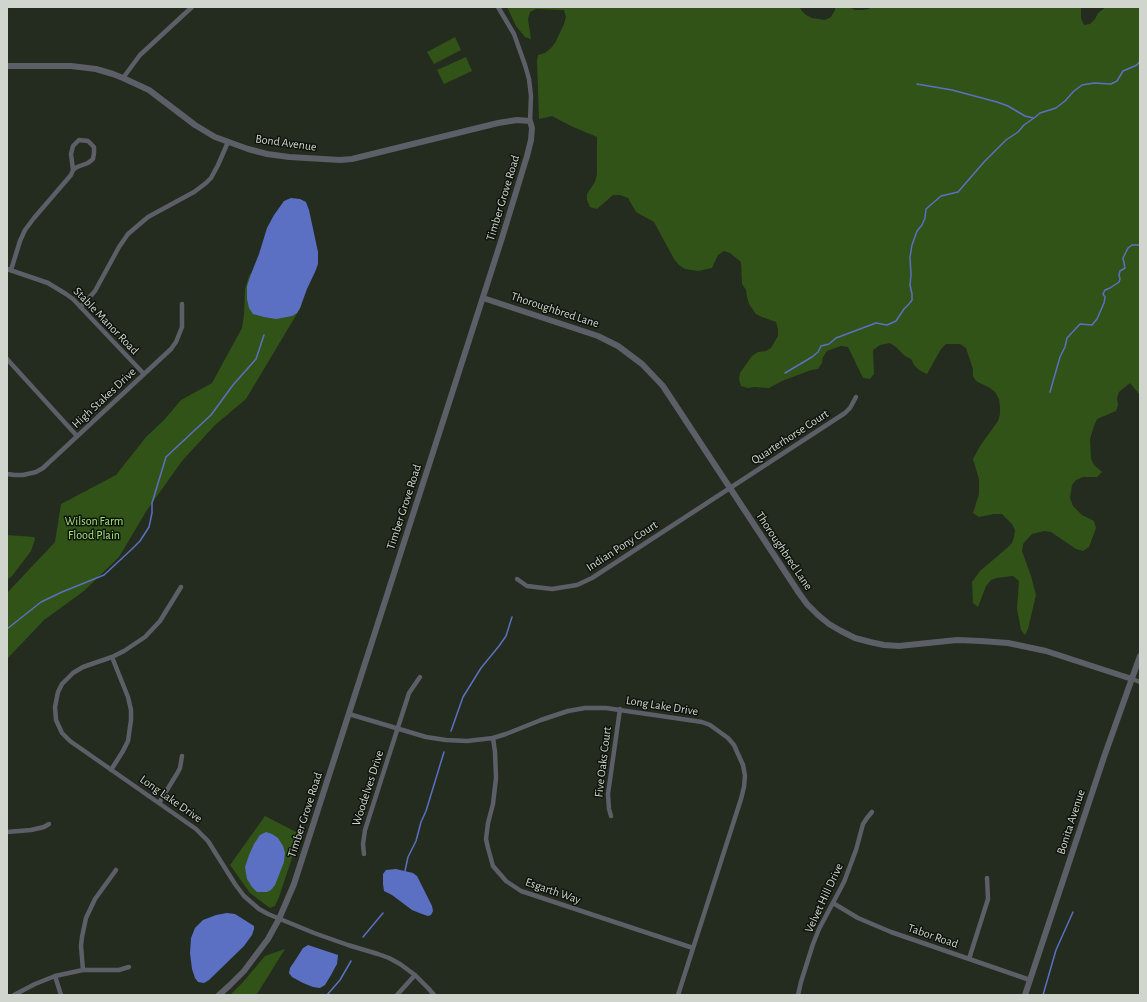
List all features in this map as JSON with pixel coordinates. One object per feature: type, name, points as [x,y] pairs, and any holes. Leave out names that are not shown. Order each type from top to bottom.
[{"type":"street","points":[[123,78],[140,55],[192,7]]},
{"type":"street","name":"Timber Grove Road","points":[[219,995],[244,970],[268,939],[279,919],[294,884],[483,298],[530,144],[532,132],[530,121],[531,96],[525,65],[514,34],[498,7]]},
{"type":"street","name":"Bond Avenue","points":[[7,66],[71,66],[96,69],[123,78],[149,90],[195,125],[215,137],[267,154],[296,158],[340,160],[364,157],[498,123],[517,120],[530,121]]},
{"type":"street","points":[[9,269],[25,230],[34,218],[77,167],[88,163],[93,159],[95,150],[91,142],[79,140],[73,146],[71,154],[74,170]]},
{"type":"street","points":[[80,307],[95,291],[119,247],[128,234],[148,217],[194,192],[206,183],[211,178],[218,165],[228,142]]},
{"type":"street","name":"Stable Manor Road","points":[[9,269],[37,278],[56,287],[73,299],[144,374]]},
{"type":"street","name":"Thoroughbred Lane","points":[[483,298],[598,336],[611,342],[632,356],[652,374],[663,386],[798,593],[807,604],[829,624],[855,638],[884,645],[899,646],[957,640],[1008,643],[1046,651],[1140,682]]},
{"type":"street","name":"High Stakes Drive","points":[[7,474],[23,475],[36,472],[43,468],[171,349],[176,342],[182,327],[182,304]]},
{"type":"street","points":[[7,359],[77,436]]},
{"type":"street","name":"Quarterhorse Court","points":[[730,488],[845,413],[850,408],[856,397]]},
{"type":"street","name":"Indian Pony Court","points":[[517,579],[527,586],[552,589],[570,587],[585,582],[608,569],[730,488]]},
{"type":"street","name":"Long Lake Drive","points":[[181,587],[160,621],[135,645],[112,657],[83,667],[67,678],[58,692],[55,706],[58,727],[65,737],[204,836],[244,896],[259,909],[279,919],[320,935],[378,954],[400,964],[415,975],[434,995]]},
{"type":"street","name":"Bonita Avenue","points":[[1025,995],[1104,757],[1140,656]]},
{"type":"street","points":[[111,770],[124,751],[128,741],[131,720],[131,710],[128,697],[112,657]]},
{"type":"street","name":"Woodelves Drive","points":[[364,854],[363,844],[365,830],[409,693],[420,677]]},
{"type":"street","name":"Long Lake Drive","points":[[349,714],[426,737],[467,741],[493,738],[568,711],[595,708],[692,720],[710,725],[728,738],[734,745],[743,765],[744,787],[742,799],[678,995]]},
{"type":"street","name":"Five Oaks Court","points":[[611,816],[608,794],[620,710]]},
{"type":"street","name":"Esgarth Way","points":[[493,738],[496,752],[496,784],[486,839],[494,866],[502,878],[521,892],[694,948]]},
{"type":"street","points":[[158,803],[178,772],[182,756]]},
{"type":"street","name":"Velvet Hill Drive","points":[[798,995],[819,929],[844,882],[851,865],[863,824],[872,812]]},
{"type":"street","points":[[7,832],[31,830],[44,827],[49,824]]},
{"type":"street","points":[[83,970],[81,946],[86,918],[95,899],[116,870]]},
{"type":"street","points":[[969,959],[988,898],[987,878]]},
{"type":"street","name":"Tabor Road","points":[[833,903],[858,918],[891,932],[1030,980]]},
{"type":"street","points":[[14,995],[55,976],[83,970],[119,970],[129,967]]},
{"type":"street","points":[[397,995],[415,975]]},
{"type":"street","points":[[55,976],[61,995]]},
{"type":"green space","points":[[507,7],[800,7],[806,15],[812,18],[825,20],[831,17],[835,7],[849,7],[855,10],[862,10],[869,9],[870,7],[1081,7],[1081,18],[1084,25],[1090,24],[1098,13],[1106,7],[1140,7],[1140,394],[1130,383],[1119,392],[1116,411],[1097,419],[1090,439],[1091,459],[1094,465],[1102,472],[1097,477],[1083,477],[1076,480],[1072,485],[1070,498],[1073,506],[1082,515],[1094,521],[1096,528],[1089,547],[1083,551],[1076,549],[1051,532],[1044,531],[1032,534],[1023,544],[1022,551],[1036,595],[1028,629],[1025,635],[1021,630],[1017,609],[1019,581],[1013,576],[991,580],[986,586],[978,607],[973,603],[972,582],[980,571],[1012,543],[1015,530],[1012,524],[1002,514],[979,517],[973,513],[979,494],[979,479],[973,459],[980,446],[998,421],[1000,407],[999,399],[995,392],[976,381],[973,376],[973,369],[966,348],[960,344],[946,344],[941,349],[927,374],[919,370],[911,359],[905,356],[890,343],[880,345],[873,350],[874,374],[870,379],[863,378],[848,347],[841,346],[827,351],[818,369],[811,370],[782,381],[769,388],[748,388],[741,386],[739,379],[740,373],[752,356],[758,352],[766,351],[771,348],[778,336],[778,329],[776,322],[756,314],[749,304],[746,290],[742,284],[741,262],[730,253],[724,251],[718,255],[712,268],[698,271],[685,269],[674,259],[654,222],[636,212],[628,198],[620,195],[613,195],[597,209],[590,207],[587,200],[587,194],[595,182],[597,174],[597,137],[552,116],[539,119],[538,55],[545,53],[555,43],[566,17],[564,10],[536,9],[530,12],[528,19],[531,39],[525,37],[516,26]]},
{"type":"green space","points":[[455,37],[461,50],[434,64],[427,52]]},
{"type":"green space","points":[[466,57],[472,71],[444,84],[437,70]]},
{"type":"green space","name":"Wilson Farm Flood Plain","points":[[258,264],[307,274],[301,307],[246,399],[215,425],[182,461],[147,510],[119,557],[84,591],[44,620],[7,659],[7,593],[55,542],[61,504],[116,475],[146,437],[164,420],[181,400],[212,383],[242,328],[245,289],[249,276]]},
{"type":"green space","points":[[7,535],[34,537],[35,539],[31,551],[12,576],[7,580]]},
{"type":"green space","points":[[265,816],[300,834],[279,897],[275,906],[270,908],[250,893],[230,865]]},
{"type":"green space","points":[[285,949],[257,994],[230,995],[265,956]]},
{"type":"water","points":[[291,198],[300,199],[306,202],[318,252],[318,264],[297,313],[292,316],[276,319],[253,314],[249,308],[247,299],[247,286],[267,228],[284,201]]},
{"type":"water","points":[[266,832],[278,838],[283,846],[285,853],[284,862],[275,885],[271,890],[267,892],[257,892],[247,879],[245,867],[254,844],[260,835]]},
{"type":"water","points":[[396,869],[413,873],[417,876],[432,906],[433,911],[431,915],[428,916],[412,910],[384,891],[383,874],[386,870]]},
{"type":"water","points":[[227,913],[235,914],[254,926],[252,935],[244,946],[209,980],[204,983],[198,982],[192,969],[190,953],[191,938],[195,928],[203,920]]},
{"type":"water","points":[[308,945],[338,955],[337,964],[331,975],[325,985],[320,988],[303,983],[292,977],[289,973],[290,968],[303,948]]},
{"type":"waterway","points":[[785,373],[812,357],[818,352],[821,346],[829,344],[836,338],[876,323],[887,325],[896,321],[912,300],[910,285],[910,257],[912,245],[917,231],[925,218],[926,209],[941,196],[958,192],[984,162],[1006,140],[1040,113],[1056,108],[1082,85],[1094,83],[1111,84],[1117,81],[1123,71],[1137,65],[1140,61]]},
{"type":"waterway","points":[[917,84],[952,90],[997,102],[1008,106],[1025,116],[1033,118]]},
{"type":"waterway","points":[[1050,392],[1067,338],[1080,324],[1092,325],[1097,319],[1104,303],[1105,297],[1103,294],[1105,290],[1119,282],[1120,271],[1125,268],[1123,258],[1128,248],[1132,245],[1140,245]]},
{"type":"waterway","points":[[7,629],[41,602],[104,575],[140,541],[149,527],[152,513],[152,503],[166,457],[211,415],[233,385],[256,359],[264,335]]},
{"type":"waterway","points":[[451,731],[463,697],[481,668],[506,636],[512,617]]},
{"type":"waterway","points":[[405,871],[408,857],[416,841],[444,752]]},
{"type":"waterway","points":[[1043,995],[1056,950],[1073,912]]},
{"type":"waterway","points":[[363,937],[383,913]]},
{"type":"waterway","points":[[327,995],[340,980],[351,961]]}]
